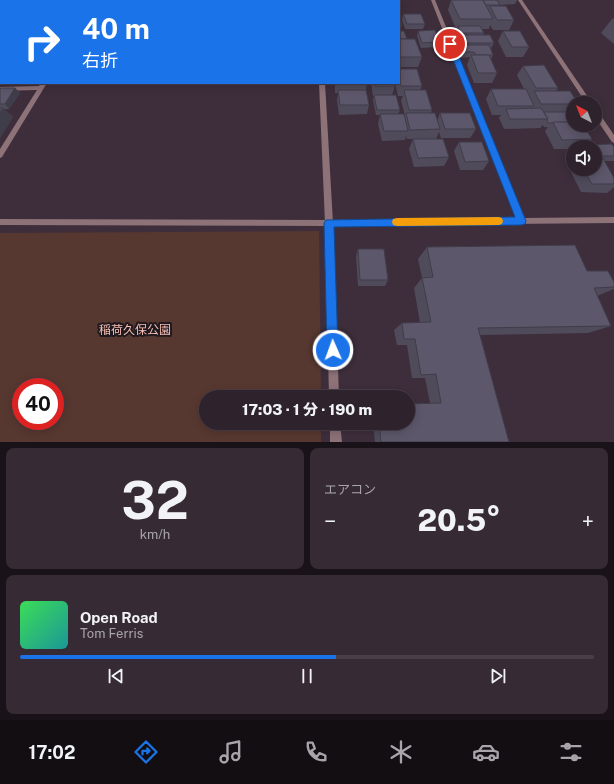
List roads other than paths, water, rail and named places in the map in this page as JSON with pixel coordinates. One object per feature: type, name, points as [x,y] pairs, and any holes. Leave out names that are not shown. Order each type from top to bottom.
[{"type":"street","points":[[433,0],[521,221]]},
{"type":"street","points":[[520,0],[584,96]]},
{"type":"street","points":[[322,84],[329,223],[334,390]]},
{"type":"street","points":[[0,88],[42,86]]},
{"type":"street","points":[[0,155],[42,86]]},
{"type":"street","points":[[602,122],[614,140]]},
{"type":"street","points":[[0,222],[329,223],[614,220]]},
{"type":"street","points":[[335,430],[336,442]]},
{"type":"park label","name":"稲荷久保公園","points":[[135,330]]}]
